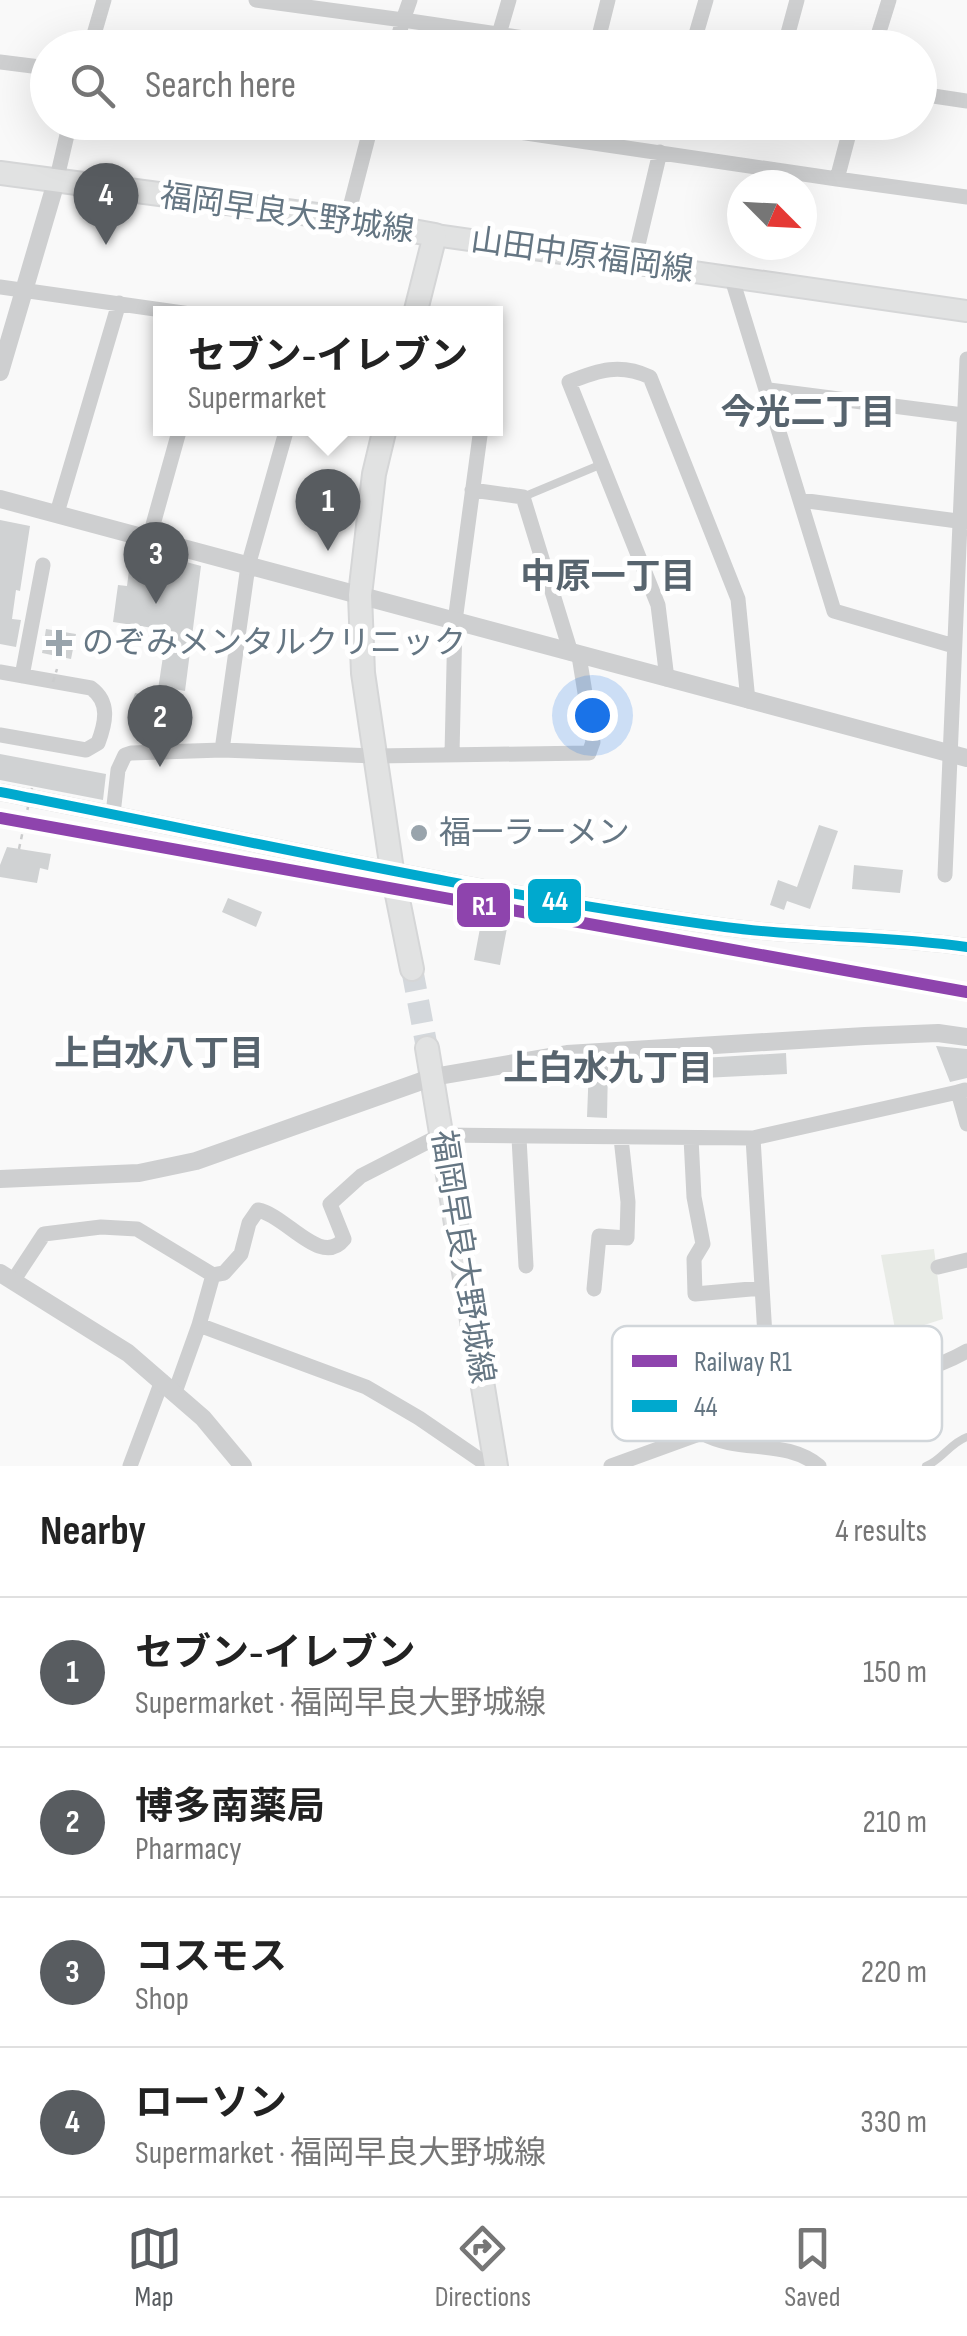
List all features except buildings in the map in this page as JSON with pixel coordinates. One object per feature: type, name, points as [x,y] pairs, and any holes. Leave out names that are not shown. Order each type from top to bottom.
[{"type":"main road","name":"福岡早良大野城線","points":[[0,173],[347,219],[435,235],[417,306]]},
{"type":"main road","name":"山田中原福岡線","points":[[435,235],[967,311]]},
{"type":"main road","points":[[383,436],[374,474],[360,595],[364,673],[392,870],[412,970]]},
{"type":"main road","name":"福岡早良大野城線","points":[[427,1048],[496,1466]]},
{"type":"street","points":[[95,30],[104,0]]},
{"type":"street","points":[[256,0],[472,30]]},
{"type":"street","points":[[400,30],[410,0]]},
{"type":"street","points":[[500,30],[509,0]]},
{"type":"street","points":[[599,30],[608,0]]},
{"type":"street","points":[[697,30],[706,0]]},
{"type":"street","points":[[788,30],[796,0]]},
{"type":"street","points":[[879,30],[888,0]]},
{"type":"street","points":[[0,62],[30,66]]},
{"type":"street","points":[[937,97],[967,101]]},
{"type":"street","points":[[0,372],[66,140]]},
{"type":"street","points":[[347,219],[367,140]]},
{"type":"street","points":[[611,140],[660,152],[967,196]]},
{"type":"street","points":[[837,179],[847,140]]},
{"type":"street","points":[[634,262],[660,152]]},
{"type":"street","points":[[732,278],[834,612],[954,646]]},
{"type":"street","points":[[0,287],[153,309]]},
{"type":"street","points":[[57,513],[119,304]]},
{"type":"street","points":[[944,875],[958,755],[954,646],[963,522],[967,358]]},
{"type":"street","points":[[667,679],[658,605],[569,382],[598,370],[633,369],[650,377],[738,599],[748,700]]},
{"type":"street","points":[[769,390],[964,415]]},
{"type":"street","points":[[149,539],[178,436]]},
{"type":"street","points":[[222,750],[248,566],[285,436]]},
{"type":"street","points":[[452,754],[455,621],[480,436]]},
{"type":"street","points":[[113,814],[118,770],[125,755],[222,750],[374,756],[589,753],[593,742],[575,654],[523,498],[472,490]]},
{"type":"street","points":[[0,498],[958,755]]},
{"type":"street","points":[[800,500],[963,522]]},
{"type":"street","points":[[22,676],[43,564]]},
{"type":"street","points":[[0,672],[90,688],[101,695],[106,706],[98,743],[86,750],[0,734]]},
{"type":"street","points":[[0,792],[234,842],[729,928],[967,947]]},
{"type":"street","points":[[0,1179],[107,1176],[196,1161],[432,1077],[568,1054],[938,1033],[967,1037]]},
{"type":"street","points":[[244,1466],[203,1418],[128,1353],[6,1277],[44,1234],[101,1227],[138,1229],[212,1274],[224,1273],[241,1254],[248,1223],[258,1210],[272,1213],[312,1244],[328,1250],[337,1248],[344,1239],[330,1204],[362,1176],[441,1135],[753,1138],[962,1090],[967,1124]]},
{"type":"street","points":[[519,1138],[526,1266]]},
{"type":"street","points":[[594,1289],[603,1271],[599,1236],[627,1238],[628,1202],[621,1138]]},
{"type":"street","points":[[691,1138],[694,1197],[703,1244],[694,1259],[695,1294],[762,1288]]},
{"type":"street","points":[[753,1138],[764,1326]]},
{"type":"street","points":[[938,1266],[967,1260]]},
{"type":"street","points":[[130,1466],[199,1325],[212,1274]]},
{"type":"street","points":[[199,1325],[366,1387],[489,1466]]},
{"type":"street","points":[[942,1365],[967,1352]]},
{"type":"street","points":[[611,1466],[680,1441]]},
{"type":"street","points":[[716,1441],[803,1453],[819,1466]]},
{"type":"lane","points":[[523,498],[602,464]]},
{"type":"lane","points":[[926,1466],[956,1441],[967,1437]]},
{"type":"path","points":[[54,682],[57,669]]},
{"type":"path","points":[[19,849],[32,788]]},
{"type":"shaded area","points":[[934,1249],[943,1319],[921,1326],[894,1326],[881,1255]]},
{"type":"tunnel","points":[[412,969],[427,1048]]},
{"type":"rail line","name":"R1","points":[[0,818],[967,992]]},
{"type":"transit line","name":"44","points":[[0,792],[634,914],[755,931],[967,947]]},
{"type":"place","name":"ローソン","points":[[106,245]]},
{"type":"place","name":"セブン-イレブン","points":[[328,551]]},
{"type":"place","name":"コスモス","points":[[156,604]]},
{"type":"place","name":"のぞみメンタルクリニック","points":[[59,643]]},
{"type":"place","name":"博多南薬局","points":[[160,767]]},
{"type":"place","name":"福一ラーメン","points":[[419,833]]},
{"type":"district","name":"今光二丁目","points":[[808,413]]},
{"type":"district","name":"中原一丁目","points":[[608,577]]},
{"type":"district","name":"上白水八丁目","points":[[159,1054]]},
{"type":"district","name":"上白水九丁目","points":[[608,1069]]}]
